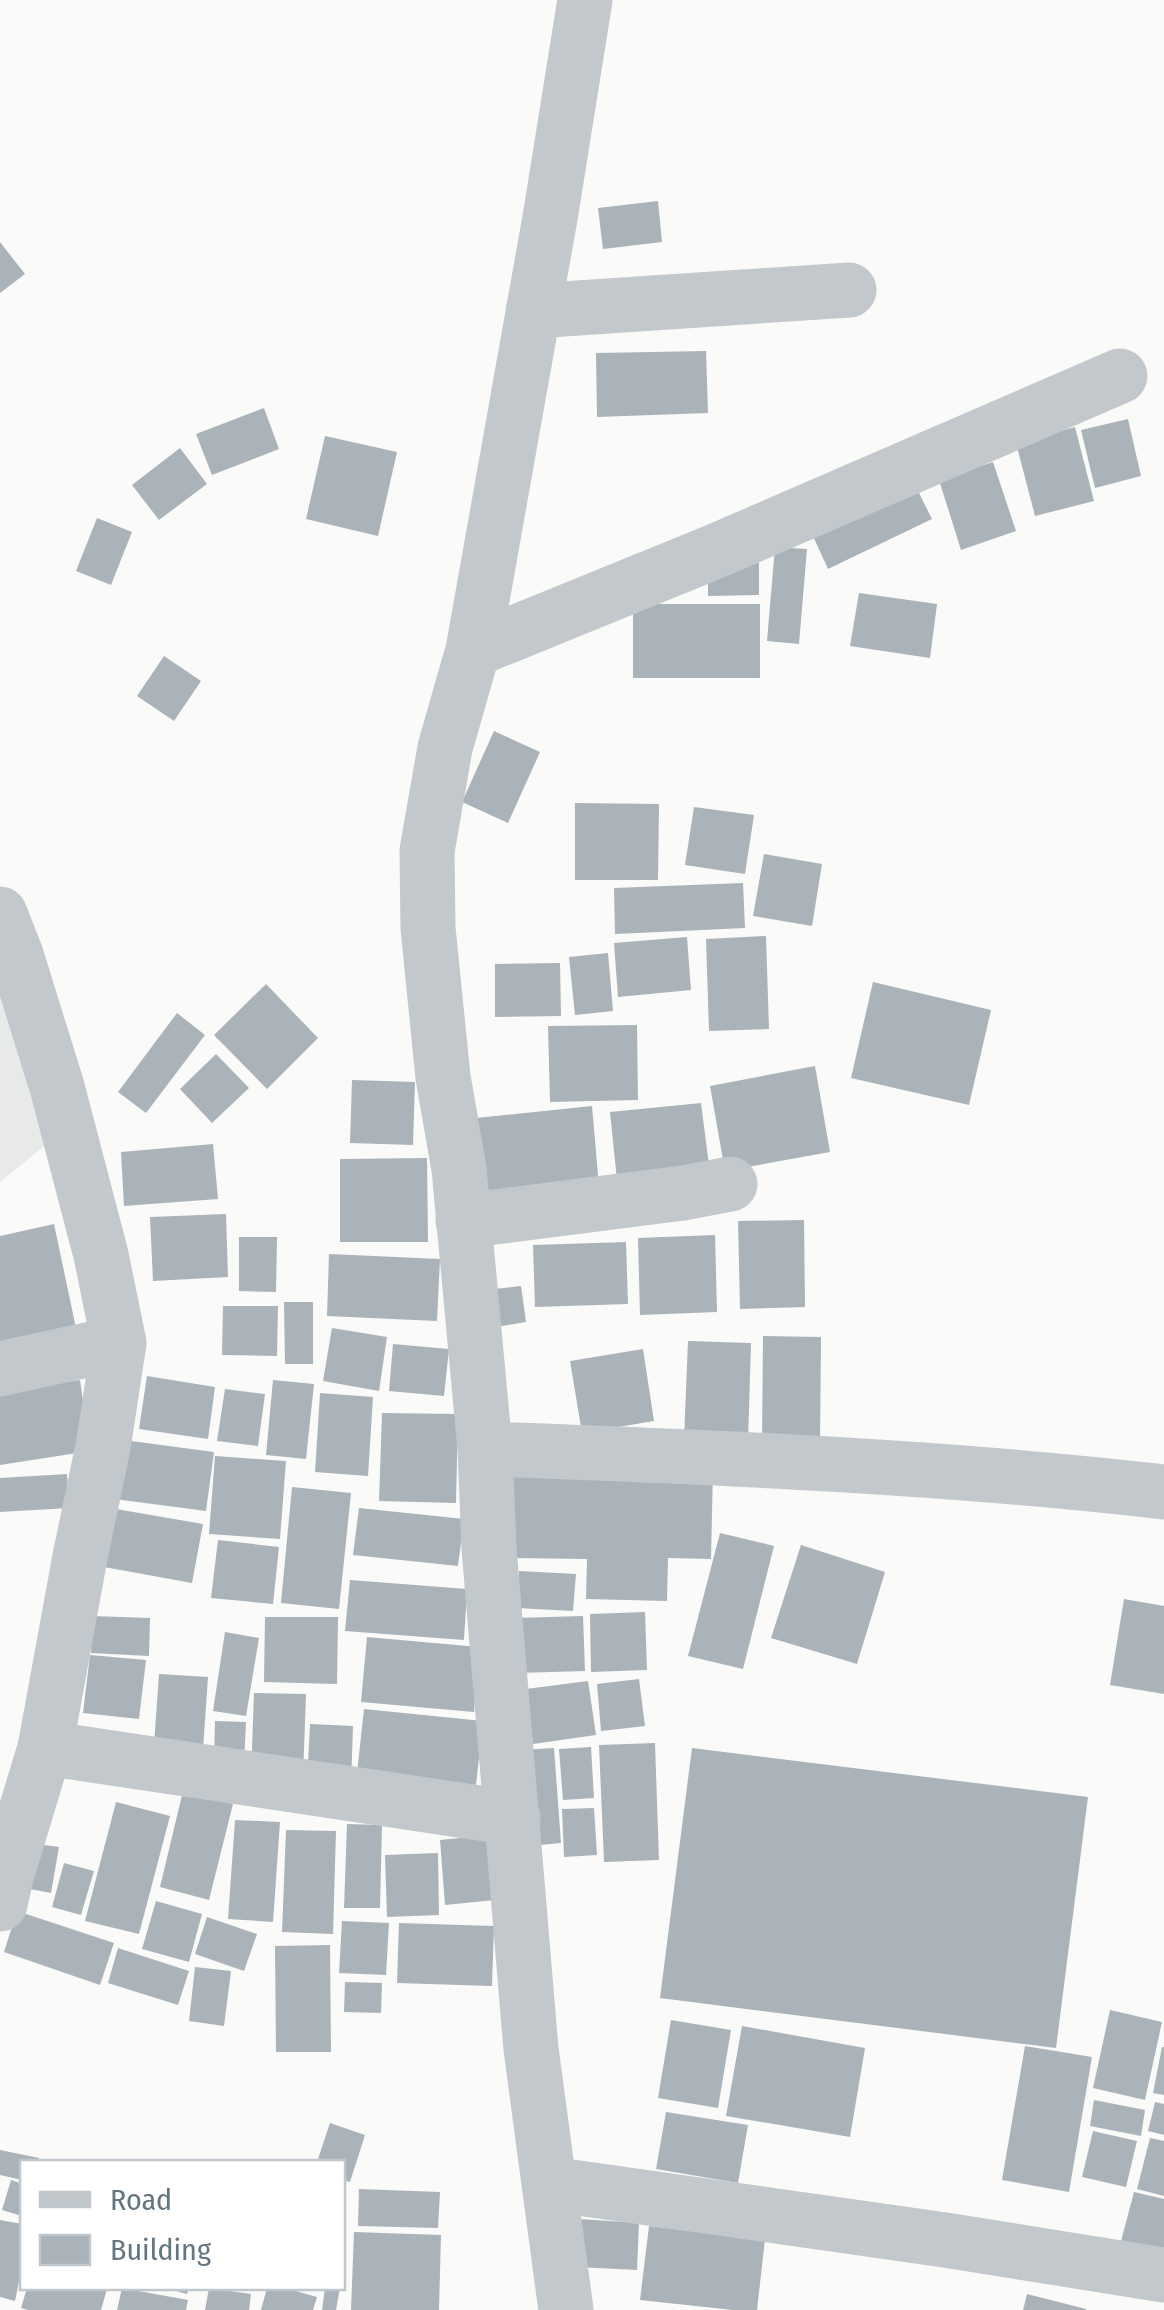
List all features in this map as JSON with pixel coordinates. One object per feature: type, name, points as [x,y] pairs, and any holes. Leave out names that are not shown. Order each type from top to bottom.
[{"type":"street","points":[[566,2310],[531,2049],[489,1548],[485,1449],[459,1168],[443,1076],[428,928],[427,851],[445,748],[473,650],[585,0]]},
{"type":"street","points":[[533,312],[849,290]]},
{"type":"street","points":[[473,650],[716,551],[1120,376]]},
{"type":"street","points":[[0,914],[16,955],[16,1001],[57,1087],[101,1256],[118,1343],[103,1447],[45,1748],[2,1886]]},
{"type":"street","points":[[463,1221],[730,1184]]},
{"type":"street","points":[[0,1369],[118,1343]]},
{"type":"street","points":[[485,1449],[845,1465],[1043,1478],[1164,1492]]},
{"type":"street","points":[[45,1748],[513,1818]]},
{"type":"street","points":[[550,2184],[1164,2275]]},
{"type":"shaded area","points":[[0,951],[53,1139],[0,1182]]},
{"type":"building","points":[[658,201],[662,242],[603,249],[598,208]]},
{"type":"building","points":[[0,242],[25,274],[0,293]]},
{"type":"building","points":[[706,351],[708,413],[597,417],[596,353]]},
{"type":"building","points":[[264,408],[279,449],[212,475],[196,434]]},
{"type":"building","points":[[1128,419],[1141,476],[1095,488],[1081,430]]},
{"type":"building","points":[[1075,427],[1094,501],[1035,516],[1016,443]]},
{"type":"building","points":[[325,436],[397,452],[378,536],[306,519]]},
{"type":"building","points":[[180,448],[207,484],[159,520],[132,485]]},
{"type":"building","points":[[993,462],[1016,531],[961,550],[939,480]]},
{"type":"building","points":[[915,485],[932,519],[828,569],[812,534]]},
{"type":"building","points":[[97,518],[132,532],[111,585],[76,571]]},
{"type":"building","points":[[775,547],[807,549],[799,644],[767,641]]},
{"type":"building","points":[[759,563],[759,595],[708,596],[708,564]]},
{"type":"building","points":[[859,593],[937,604],[930,658],[850,646]]},
{"type":"building","points":[[633,604],[760,604],[760,678],[633,678]]},
{"type":"building","points":[[164,656],[201,681],[174,721],[137,696]]},
{"type":"building","points":[[494,731],[540,752],[508,823],[462,802]]},
{"type":"building","points":[[575,803],[659,804],[658,880],[575,880]]},
{"type":"building","points":[[694,807],[754,815],[745,874],[685,865]]},
{"type":"building","points":[[764,854],[822,864],[812,926],[753,916]]},
{"type":"building","points":[[743,883],[745,928],[615,934],[614,888]]},
{"type":"building","points":[[766,936],[769,1029],[709,1031],[706,939]]},
{"type":"building","points":[[687,937],[691,990],[618,997],[614,943]]},
{"type":"building","points":[[608,953],[613,1011],[575,1015],[569,957]]},
{"type":"building","points":[[560,963],[561,1016],[495,1017],[495,964]]},
{"type":"building","points":[[873,982],[991,1010],[969,1105],[851,1078]]},
{"type":"building","points":[[266,984],[318,1038],[267,1089],[214,1035]]},
{"type":"building","points":[[177,1013],[205,1035],[146,1113],[118,1092]]},
{"type":"building","points":[[637,1025],[638,1100],[550,1102],[548,1026]]},
{"type":"building","points":[[216,1054],[249,1088],[212,1123],[180,1089]]},
{"type":"building","points":[[815,1066],[830,1152],[725,1171],[710,1086]]},
{"type":"building","points":[[352,1080],[415,1082],[413,1145],[350,1143]]},
{"type":"building","points":[[701,1103],[711,1181],[618,1190],[610,1112]]},
{"type":"building","points":[[592,1106],[600,1198],[474,1211],[466,1119]]},
{"type":"building","points":[[213,1144],[218,1199],[124,1206],[121,1152]]},
{"type":"building","points":[[427,1158],[428,1242],[340,1242],[340,1159]]},
{"type":"building","points":[[226,1214],[228,1277],[153,1281],[150,1217]]},
{"type":"building","points":[[804,1220],[805,1307],[740,1309],[738,1221]]},
{"type":"building","points":[[54,1224],[77,1333],[0,1350],[0,1236]]},
{"type":"building","points":[[715,1235],[717,1312],[640,1315],[638,1238]]},
{"type":"building","points":[[239,1237],[277,1237],[276,1292],[239,1291]]},
{"type":"building","points":[[626,1242],[628,1304],[535,1307],[533,1245]]},
{"type":"building","points":[[329,1254],[440,1259],[437,1321],[327,1316]]},
{"type":"building","points":[[521,1286],[526,1322],[490,1328],[486,1290]]},
{"type":"building","points":[[284,1302],[313,1302],[313,1364],[285,1364]]},
{"type":"building","points":[[223,1306],[278,1306],[277,1356],[222,1355]]},
{"type":"building","points":[[332,1328],[387,1337],[379,1391],[323,1381]]},
{"type":"building","points":[[763,1336],[821,1337],[820,1443],[762,1442]]},
{"type":"building","points":[[688,1341],[751,1343],[748,1442],[684,1440]]},
{"type":"building","points":[[393,1344],[449,1349],[444,1396],[389,1391]]},
{"type":"building","points":[[643,1349],[654,1421],[582,1433],[570,1361]]},
{"type":"building","points":[[147,1376],[215,1387],[208,1439],[139,1429]]},
{"type":"building","points":[[80,1380],[90,1451],[0,1465],[0,1392]]},
{"type":"building","points":[[273,1380],[314,1384],[306,1459],[266,1455]]},
{"type":"building","points":[[225,1389],[265,1394],[258,1446],[217,1441]]},
{"type":"building","points":[[320,1393],[373,1397],[368,1476],[315,1472]]},
{"type":"building","points":[[382,1413],[458,1414],[456,1503],[379,1501]]},
{"type":"building","points":[[116,1439],[214,1452],[206,1511],[107,1498]]},
{"type":"building","points":[[215,1456],[286,1461],[280,1539],[209,1534]]},
{"type":"building","points":[[512,1466],[713,1468],[711,1559],[668,1558],[667,1601],[586,1599],[587,1559],[511,1558]]},
{"type":"building","points":[[67,1474],[69,1508],[0,1512],[0,1478]]},
{"type":"building","points":[[292,1487],[351,1493],[339,1609],[281,1603]]},
{"type":"building","points":[[359,1508],[464,1519],[458,1566],[353,1555]]},
{"type":"building","points":[[116,1509],[203,1524],[192,1583],[104,1567]]},
{"type":"building","points":[[720,1533],[774,1546],[743,1669],[688,1656]]},
{"type":"building","points":[[218,1540],[279,1547],[273,1604],[211,1598]]},
{"type":"building","points":[[801,1545],[885,1572],[857,1664],[771,1638]]},
{"type":"building","points":[[519,1571],[576,1574],[573,1611],[517,1608]]},
{"type":"building","points":[[350,1580],[467,1589],[464,1640],[345,1631]]},
{"type":"building","points":[[1124,1599],[1164,1606],[1164,1694],[1110,1685]]},
{"type":"building","points":[[645,1612],[647,1670],[591,1672],[590,1614]]},
{"type":"building","points":[[92,1616],[150,1618],[149,1656],[91,1653]]},
{"type":"building","points":[[583,1616],[585,1671],[517,1673],[515,1618]]},
{"type":"building","points":[[265,1617],[338,1617],[337,1684],[264,1682]]},
{"type":"building","points":[[225,1632],[259,1638],[246,1716],[213,1711]]},
{"type":"building","points":[[367,1637],[479,1647],[474,1712],[361,1702]]},
{"type":"building","points":[[90,1655],[146,1660],[139,1719],[83,1713]]},
{"type":"building","points":[[159,1674],[208,1677],[203,1749],[154,1745]]},
{"type":"building","points":[[639,1679],[645,1726],[601,1731],[597,1684]]},
{"type":"building","points":[[588,1681],[596,1735],[533,1744],[526,1689]]},
{"type":"building","points":[[254,1693],[306,1694],[303,1777],[251,1776]]},
{"type":"building","points":[[364,1709],[483,1721],[475,1794],[356,1782]]},
{"type":"building","points":[[215,1721],[246,1722],[244,1764],[214,1762]]},
{"type":"building","points":[[310,1724],[353,1726],[351,1785],[307,1783]]},
{"type":"building","points":[[655,1743],[659,1860],[604,1862],[599,1745]]},
{"type":"building","points":[[591,1747],[594,1798],[563,1800],[559,1749]]},
{"type":"building","points":[[554,1748],[561,1843],[529,1846],[521,1750]]},
{"type":"building","points":[[692,1748],[1088,1797],[1056,2048],[660,1998]]},
{"type":"building","points":[[183,1791],[233,1804],[209,1900],[160,1887]]},
{"type":"building","points":[[116,1802],[170,1816],[139,1934],[85,1921]]},
{"type":"building","points":[[594,1808],[597,1855],[564,1857],[562,1809]]},
{"type":"building","points":[[235,1820],[280,1822],[273,1922],[228,1919]]},
{"type":"building","points":[[347,1824],[382,1825],[380,1908],[344,1908]]},
{"type":"building","points":[[286,1830],[336,1831],[333,1934],[282,1932]]},
{"type":"building","points":[[490,1835],[495,1900],[445,1905],[440,1840]]},
{"type":"building","points":[[37,1844],[59,1847],[51,1893],[30,1889]]},
{"type":"building","points":[[438,1853],[439,1915],[387,1917],[385,1855]]},
{"type":"building","points":[[64,1863],[94,1871],[81,1915],[52,1907]]},
{"type":"building","points":[[156,1901],[202,1914],[189,1962],[142,1949]]},
{"type":"building","points":[[17,1911],[114,1943],[100,1985],[4,1952]]},
{"type":"building","points":[[207,1917],[257,1934],[244,1971],[195,1954]]},
{"type":"building","points":[[342,1921],[389,1923],[386,1975],[339,1973]]},
{"type":"building","points":[[399,1923],[494,1926],[492,1986],[397,1983]]},
{"type":"building","points":[[330,1945],[331,2052],[276,2052],[275,1946]]},
{"type":"building","points":[[118,1948],[189,1971],[178,2005],[108,1983]]},
{"type":"building","points":[[195,1967],[231,1971],[224,2026],[189,2021]]},
{"type":"building","points":[[345,1982],[382,1983],[381,2013],[344,2012]]},
{"type":"building","points":[[1110,2010],[1162,2022],[1145,2100],[1093,2088]]},
{"type":"building","points":[[671,2020],[731,2030],[718,2108],[658,2098]]},
{"type":"building","points":[[742,2026],[865,2048],[850,2137],[726,2116]]},
{"type":"building","points":[[1025,2046],[1092,2057],[1069,2192],[1002,2180]]},
{"type":"building","points":[[1164,2047],[1164,2095],[1153,2093]]},
{"type":"building","points":[[1094,2100],[1145,2110],[1141,2136],[1090,2126]]},
{"type":"building","points":[[1155,2102],[1164,2104],[1164,2135],[1148,2131]]},
{"type":"building","points":[[666,2112],[748,2125],[738,2183],[656,2169]]},
{"type":"building","points":[[330,2123],[365,2135],[350,2182],[345,2181],[345,2160],[318,2160]]},
{"type":"building","points":[[1093,2131],[1137,2141],[1126,2187],[1082,2177]]},
{"type":"building","points":[[1150,2138],[1164,2141],[1164,2196],[1137,2189]]},
{"type":"building","points":[[0,2150],[39,2158],[20,2160],[20,2180],[0,2175]]},
{"type":"building","points":[[11,2180],[20,2183],[20,2215],[2,2210]]},
{"type":"building","points":[[359,2189],[440,2192],[438,2228],[358,2226]]},
{"type":"building","points":[[1134,2192],[1164,2199],[1164,2256],[1120,2245]]},
{"type":"building","points":[[580,2219],[639,2223],[637,2270],[577,2267]]},
{"type":"building","points":[[0,2220],[20,2224],[20,2276],[15,2301],[0,2297]]},
{"type":"building","points":[[649,2226],[765,2239],[757,2310],[640,2300]]},
{"type":"building","points":[[354,2232],[441,2235],[439,2310],[351,2310]]},
{"type":"building","points":[[26,2290],[107,2290],[101,2310],[21,2308]]},
{"type":"building","points":[[122,2290],[188,2300],[186,2310],[117,2310]]},
{"type":"building","points":[[209,2290],[251,2294],[249,2310],[205,2310]]},
{"type":"building","points":[[266,2290],[292,2290],[317,2297],[313,2310],[261,2310]]},
{"type":"building","points":[[325,2290],[340,2290],[336,2310],[322,2310]]},
{"type":"building","points":[[1027,2294],[1086,2309],[1086,2310],[1023,2310]]}]
